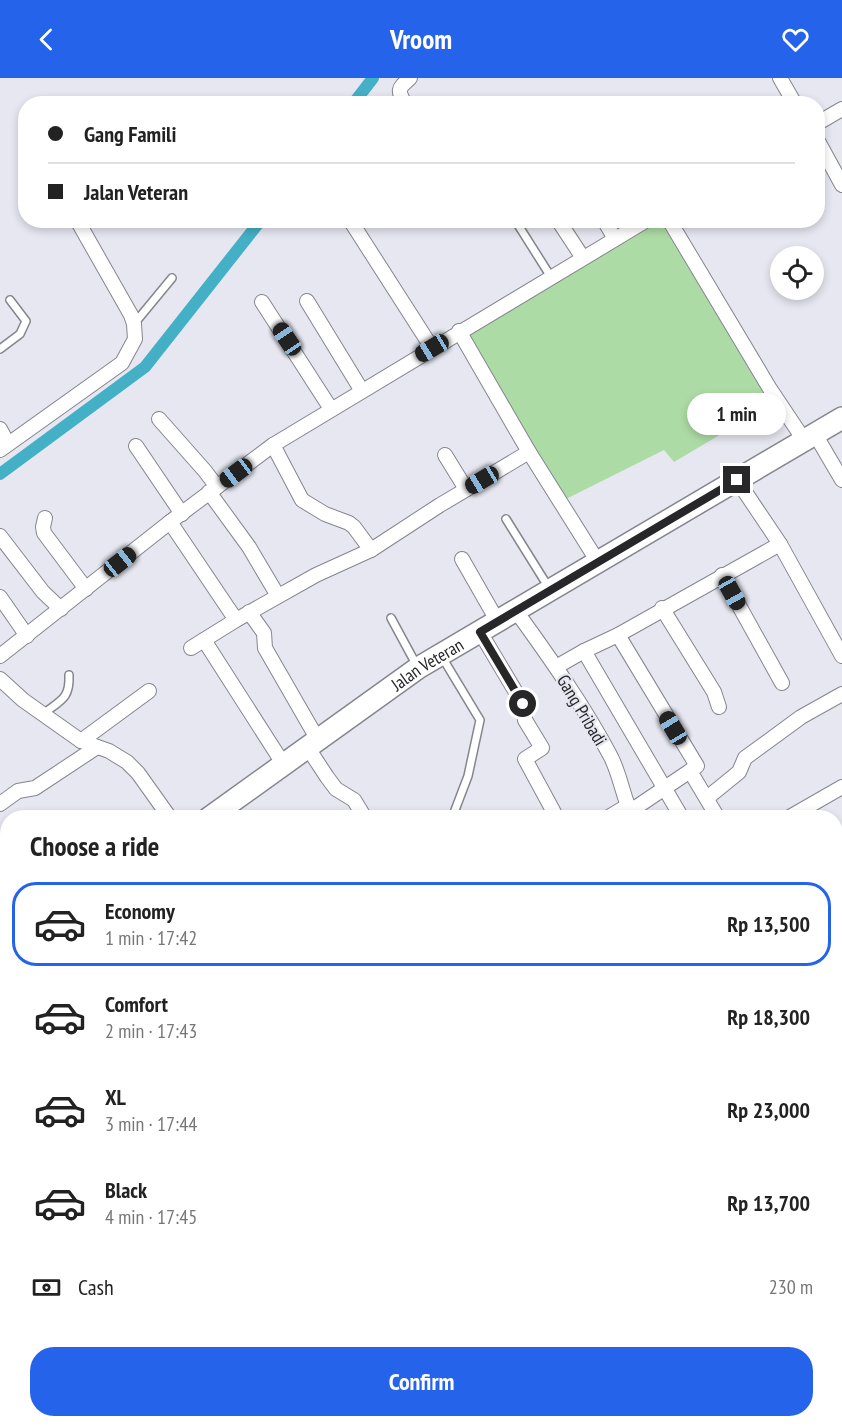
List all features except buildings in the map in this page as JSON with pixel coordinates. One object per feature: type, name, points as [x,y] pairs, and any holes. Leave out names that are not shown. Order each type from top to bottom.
[{"type":"main road","name":"Jalan Veteran","points":[[220,810],[418,668],[842,418]]},
{"type":"street","points":[[401,96],[400,88],[410,78]]},
{"type":"street","points":[[780,78],[790,96]]},
{"type":"street","points":[[825,119],[842,109]]},
{"type":"street","points":[[825,154],[842,185]]},
{"type":"street","points":[[0,429],[4,447],[122,363],[135,339],[134,324],[81,228]]},
{"type":"street","points":[[355,228],[432,348]]},
{"type":"street","points":[[563,228],[583,258]]},
{"type":"street","points":[[609,228],[615,239]]},
{"type":"street","points":[[0,655],[273,445],[634,228]]},
{"type":"street","points":[[674,228],[770,389],[842,480]]},
{"type":"street","points":[[307,301],[362,391]]},
{"type":"street","points":[[262,302],[331,409]]},
{"type":"street","points":[[459,332],[598,562]]},
{"type":"street","points":[[159,419],[205,471],[213,490],[278,596]]},
{"type":"street","points":[[273,445],[302,500],[326,514],[349,523],[371,550]]},
{"type":"street","points":[[136,446],[182,514]]},
{"type":"street","points":[[191,648],[249,612],[316,575],[371,550],[440,504],[530,452]]},
{"type":"street","points":[[445,455],[466,489]]},
{"type":"street","points":[[737,480],[780,544],[842,656]]},
{"type":"street","points":[[45,518],[44,533],[86,589]]},
{"type":"street","points":[[170,522],[236,620]]},
{"type":"street","points":[[0,536],[43,592],[61,609]]},
{"type":"street","points":[[556,667],[780,544]]},
{"type":"street","points":[[462,558],[498,621],[525,720],[542,748],[525,759],[553,810]]},
{"type":"street","points":[[722,575],[782,683]]},
{"type":"street","points":[[0,597],[27,636]]},
{"type":"street","points":[[663,608],[714,692],[719,707]]},
{"type":"street","points":[[249,612],[264,633],[265,648],[327,777],[336,789],[354,800],[360,810]]},
{"type":"street","name":"Gang Pribadi","points":[[498,621],[556,667],[611,758],[629,810]]},
{"type":"street","points":[[618,635],[697,766],[632,810]]},
{"type":"street","points":[[204,640],[284,765]]},
{"type":"street","points":[[584,651],[678,810]]},
{"type":"street","points":[[0,679],[23,700],[81,741],[109,751],[127,762],[138,773],[164,810]]},
{"type":"street","points":[[81,741],[149,691]]},
{"type":"street","points":[[707,798],[739,772],[745,758],[801,717],[842,694]]},
{"type":"street","points":[[0,804],[18,791],[35,788],[97,747]]},
{"type":"street","points":[[690,771],[714,810]]},
{"type":"street","points":[[802,810],[842,787]]},
{"type":"lane","points":[[520,228],[551,277]]},
{"type":"lane","points":[[134,324],[172,278]]},
{"type":"lane","points":[[0,349],[20,334],[26,321],[10,300]]},
{"type":"lane","points":[[506,519],[550,590]]},
{"type":"lane","points":[[391,618],[418,668]]},
{"type":"lane","points":[[441,654],[480,720],[468,776],[455,810]]},
{"type":"lane","points":[[43,714],[68,694],[69,675]]},
{"type":"green space","points":[[647,228],[665,228],[772,404],[674,462],[664,450],[566,499],[465,333]]},
{"type":"waterway","points":[[359,96],[373,78]]},
{"type":"waterway","points":[[0,474],[145,367],[255,228]]},
{"type":"route","points":[[523,704],[480,632],[737,480]]}]
